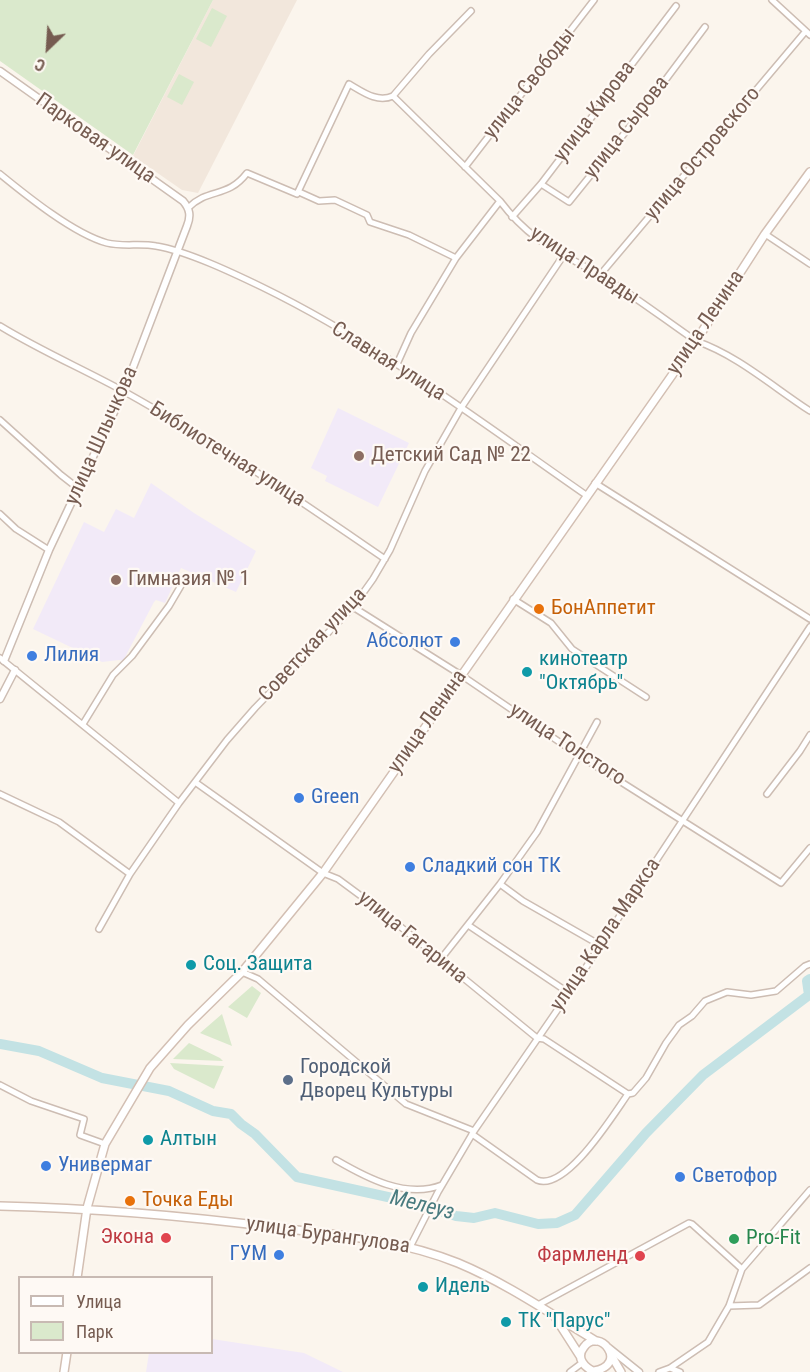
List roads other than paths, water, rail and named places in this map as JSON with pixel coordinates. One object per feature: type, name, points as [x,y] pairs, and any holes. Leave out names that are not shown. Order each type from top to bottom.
[{"type":"main road","name":"улица Ленина","points":[[77,1276],[87,1208],[105,1144],[150,1068],[188,1025],[242,972],[323,873],[696,341],[765,234],[810,172]]},
{"type":"main road","name":"улица Бурангулова","points":[[0,1206],[87,1208],[271,1226],[372,1239],[410,1247],[458,1263],[538,1305],[596,1341],[604,1343],[610,1352],[609,1364],[603,1370],[595,1372],[587,1369],[554,1315]]},
{"type":"main road","points":[[581,1360],[582,1348],[588,1342],[596,1341]]},
{"type":"main road","points":[[610,1352],[621,1372]]},
{"type":"main road","points":[[64,1372],[67,1354]]},
{"type":"street","name":"улица Свободы","points":[[465,168],[594,0]]},
{"type":"street","points":[[772,0],[808,34]]},
{"type":"street","name":"улица Кирова","points":[[512,217],[540,184],[676,6]]},
{"type":"street","points":[[299,192],[349,84],[376,98],[387,99],[393,96],[471,10]]},
{"type":"street","name":"улица Сырова","points":[[540,184],[569,202],[640,114],[705,27]]},
{"type":"street","name":"улица Островского","points":[[600,275],[808,34]]},
{"type":"street","name":"Парковая улица","points":[[0,71],[183,201],[188,208]]},
{"type":"street","name":"улица Правды","points":[[393,96],[535,238],[600,275],[696,341],[708,345],[747,368],[810,411]]},
{"type":"street","points":[[188,208],[202,196],[232,188],[247,173],[294,194],[299,192],[319,201],[335,200],[366,214],[370,222],[417,238],[456,258]]},
{"type":"street","name":"Славная улица","points":[[0,174],[32,199],[85,233],[107,243],[154,245],[178,250],[262,287],[352,336],[397,364],[586,495]]},
{"type":"street","points":[[397,364],[411,333],[456,258],[500,201]]},
{"type":"street","name":"улица Шлычкова","points":[[2,659],[49,549],[124,391],[189,220],[188,208]]},
{"type":"street","points":[[765,234],[810,264]]},
{"type":"street","name":"Советская улица","points":[[99,929],[130,874],[179,803],[227,740],[353,607],[385,559],[425,471],[461,408],[563,256]]},
{"type":"street","name":"Библиотечная улица","points":[[0,326],[34,347],[124,391],[264,476],[385,559]]},
{"type":"street","points":[[0,420],[79,489]]},
{"type":"street","points":[[595,483],[810,620]]},
{"type":"street","points":[[0,514],[16,529],[49,549]]},
{"type":"street","points":[[82,724],[113,675],[132,656],[169,606],[186,577]]},
{"type":"street","points":[[513,599],[551,623],[572,649],[646,697]]},
{"type":"street","name":"улица Толстого","points":[[353,607],[461,675],[579,756],[781,883],[810,848]]},
{"type":"street","name":"улица Карла Маркса","points":[[410,1247],[438,1192],[473,1132],[569,993],[810,627]]},
{"type":"street","points":[[2,659],[179,803]]},
{"type":"street","points":[[0,699],[15,670]]},
{"type":"street","points":[[440,960],[500,884],[537,832],[597,722]]},
{"type":"street","points":[[767,794],[810,735]]},
{"type":"street","name":"улица Гагарина","points":[[195,782],[323,873],[347,885],[537,1038],[544,1040],[628,1094]]},
{"type":"street","points":[[0,794],[59,822],[130,874]]},
{"type":"street","points":[[500,884],[523,901],[600,945]]},
{"type":"street","points":[[468,925],[569,993]]},
{"type":"street","points":[[242,972],[258,979],[406,1104],[473,1132],[541,1182],[549,1181],[577,1163],[628,1094],[633,1093],[646,1078],[679,1025],[692,1016],[705,1001],[728,992],[751,995],[776,991],[804,966],[810,964]]},
{"type":"street","points":[[0,1085],[31,1101],[84,1119],[80,1134],[105,1144]]},
{"type":"street","points":[[336,1160],[361,1174],[394,1187],[425,1190],[442,1185]]},
{"type":"street","points":[[659,1372],[670,1368],[708,1342],[729,1306],[742,1269],[810,1190]]},
{"type":"street","points":[[538,1305],[689,1223],[742,1269]]},
{"type":"street","points":[[729,1306],[759,1305],[810,1268]]},
{"type":"street","points":[[610,1352],[639,1372]]},
{"type":"street","points":[[570,1372],[581,1360]]},
{"type":"street","points":[[670,1368],[680,1372]]},
{"type":"waterway","name":"Мелеуз","points":[[0,1044],[39,1051],[102,1078],[169,1091],[213,1111],[231,1114],[255,1134],[297,1177],[415,1203],[456,1216],[474,1218],[495,1213],[538,1224],[557,1223],[575,1215],[646,1133],[703,1075],[809,995],[807,981],[810,979]]},
{"type":"place","name":"Детский Сад № 22","points":[[359,456]]},
{"type":"place","name":"Гимназия № 1","points":[[116,580]]},
{"type":"place","name":"БонАппетит","points":[[539,609]]},
{"type":"place","name":"Абсолют","points":[[455,642]]},
{"type":"place","name":"Лилия","points":[[32,656]]},
{"type":"place","name":"кинотеатр \"Октябрь\"","points":[[527,672]]},
{"type":"place","name":"Green","points":[[299,798]]},
{"type":"place","name":"Сладкий сон ТК","points":[[410,867]]},
{"type":"place","name":"Соц. Защита","points":[[191,965]]},
{"type":"place","name":"Городской Дворец Культуры","points":[[288,1080]]},
{"type":"place","name":"Алтын","points":[[148,1140]]},
{"type":"place","name":"Универмаг","points":[[46,1166]]},
{"type":"place","name":"Светофор","points":[[680,1177]]},
{"type":"place","name":"Точка Еды","points":[[130,1201]]},
{"type":"place","name":"Экона","points":[[166,1238]]},
{"type":"place","name":"Pro-Fit","points":[[734,1239]]},
{"type":"place","name":"ГУМ","points":[[279,1255]]},
{"type":"place","name":"Фармленд","points":[[640,1256]]},
{"type":"place","name":"Идель","points":[[423,1287]]},
{"type":"place","name":"ТК \"Парус\"","points":[[506,1322]]}]
